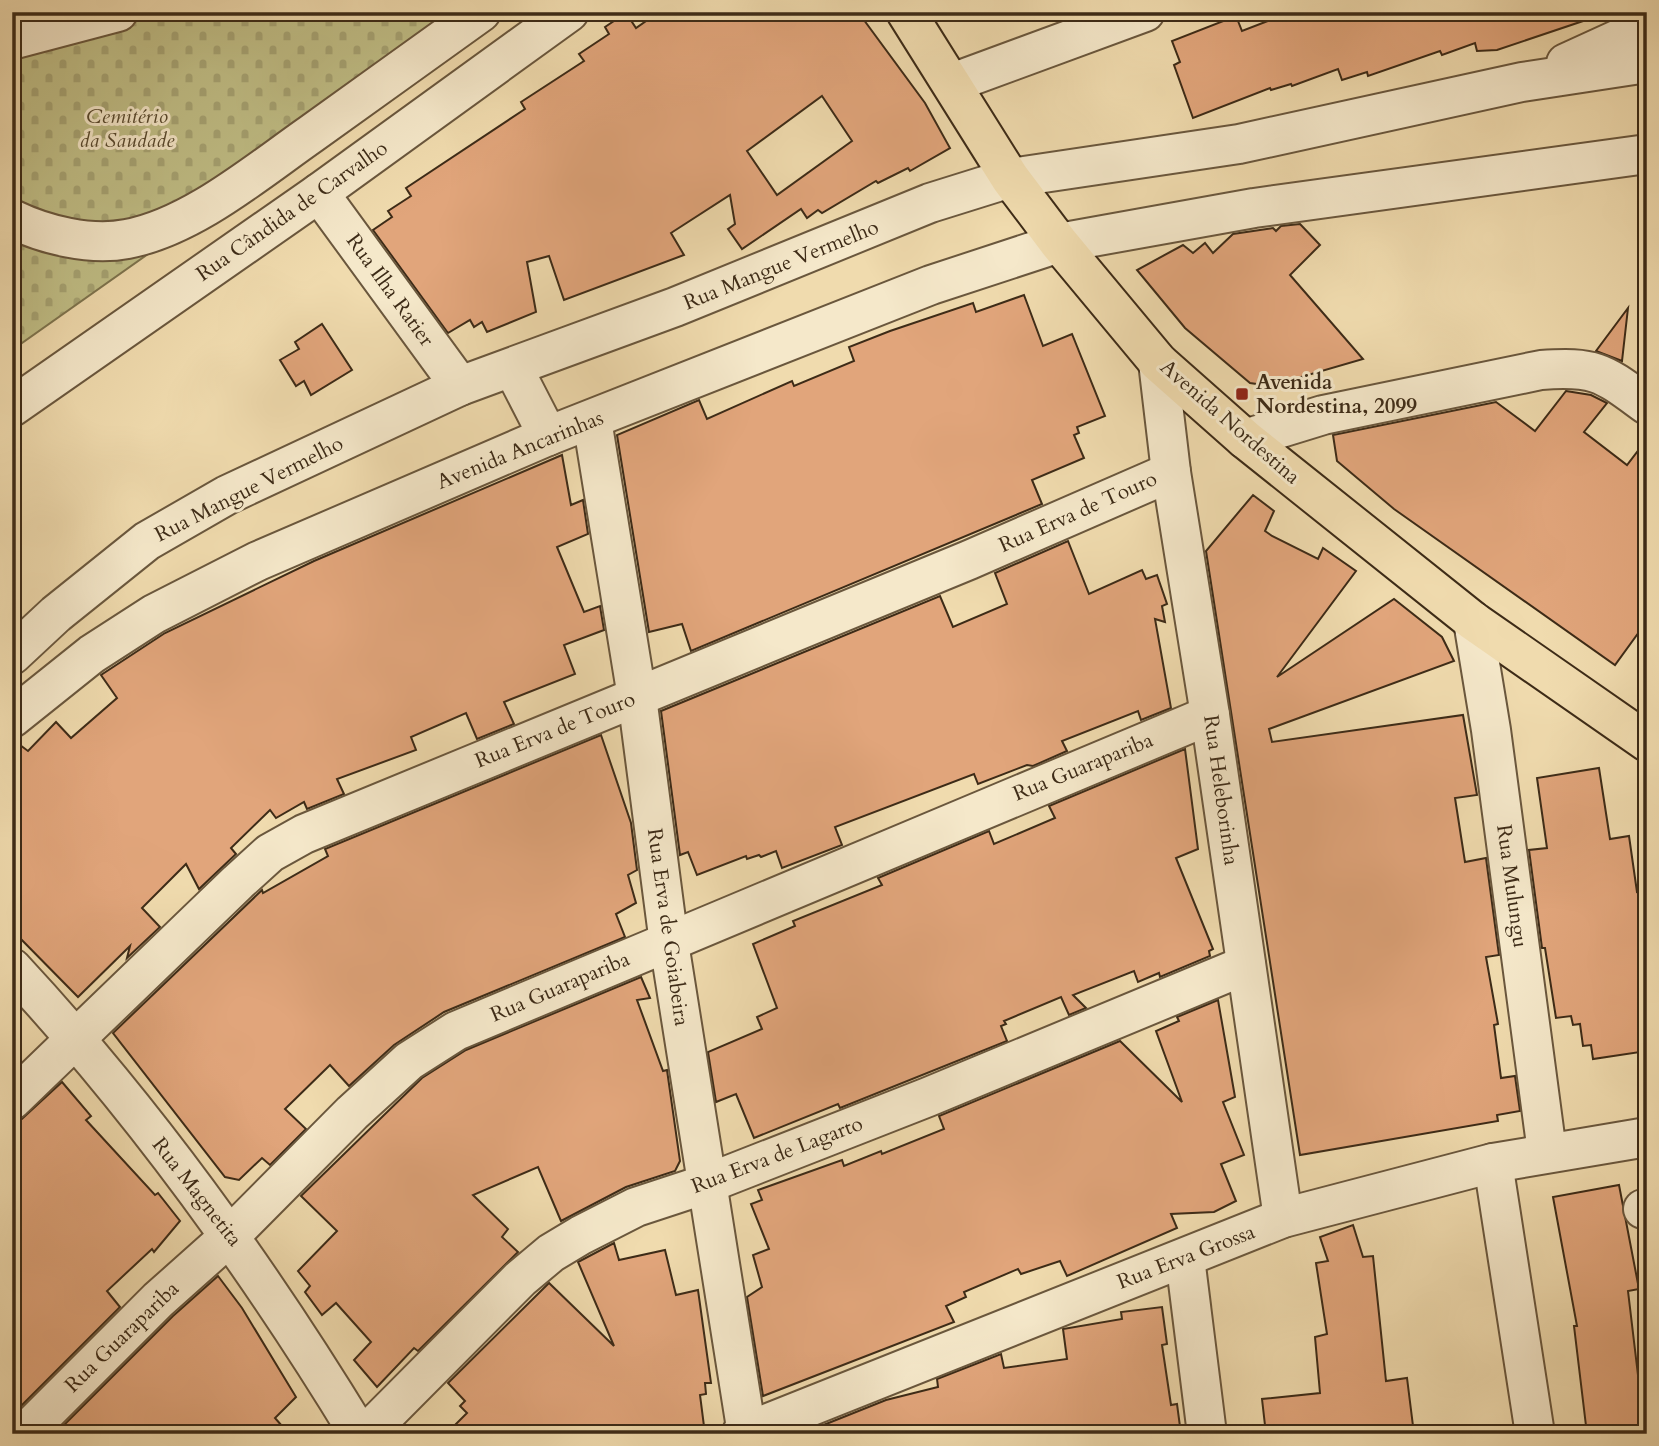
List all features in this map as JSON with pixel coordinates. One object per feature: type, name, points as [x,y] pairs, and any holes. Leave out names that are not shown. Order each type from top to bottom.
[{"type":"main road","name":"Avenida Nordestina","points":[[905,12],[1010,178],[1059,243],[1158,362],[1245,439],[1474,621],[1647,742]]},
{"type":"street","points":[[12,40],[118,12]]},
{"type":"street","points":[[12,219],[32,228],[75,239],[126,239],[177,222],[249,178],[481,12]]},
{"type":"street","name":"Rua Cândida de Carvalho","points":[[12,407],[319,193],[569,12]]},
{"type":"street","points":[[952,83],[1145,12]]},
{"type":"street","points":[[1522,82],[1647,26]]},
{"type":"street","points":[[1522,82],[1647,63]]},
{"type":"street","name":"Rua Mangue Vermelho","points":[[12,655],[56,614],[147,541],[227,495],[460,386],[808,255],[930,203],[1010,178],[1239,144],[1522,82]]},
{"type":"street","name":"Avenida Ancarinhas","points":[[12,718],[92,654],[154,614],[258,561],[548,436],[890,300],[1059,243],[1265,206],[1647,154]]},
{"type":"street","name":"Rua Ilha Ratier","points":[[319,193],[460,386]]},
{"type":"street","name":"Rua Heleborinha","points":[[1158,362],[1171,472],[1210,715],[1283,1219]]},
{"type":"street","points":[[513,368],[548,436]]},
{"type":"street","points":[[1245,439],[1323,415],[1541,370],[1576,368],[1600,372],[1647,405]]},
{"type":"street","name":"Rua Erva de Goiabeira","points":[[592,420],[637,697],[669,943],[745,1433]]},
{"type":"street","name":"Rua Erva de Touro","points":[[12,1100],[270,853],[304,834],[970,560],[1171,472]]},
{"type":"street","name":"Rua Mulungu","points":[[1474,621],[1547,1152]]},
{"type":"street","name":"Rua Guarapariba","points":[[24,1434],[158,1300],[231,1235],[409,1061],[456,1031],[1210,715]]},
{"type":"street","name":"Rua Erva de Lagarto","points":[[366,1434],[520,1279],[551,1254],[636,1207],[706,1184],[1246,965]]},
{"type":"street","name":"Rua Magnetita","points":[[12,968],[76,1037],[231,1235],[300,1337],[359,1434]]},
{"type":"street","name":"Rua Erva Grossa","points":[[745,1433],[1283,1219],[1493,1163],[1647,1137]]},
{"type":"street","points":[[1493,1163],[1535,1434]]},
{"type":"street","points":[[1185,1258],[1207,1434]]},
{"type":"green space","name":"Cemitério da Saudade","points":[[12,12],[491,12],[12,350]]},
{"type":"building","points":[[659,12],[858,12],[925,103],[950,148],[910,171],[908,168],[878,183],[876,181],[822,213],[818,210],[807,218],[801,209],[742,249],[728,229],[735,224],[730,195],[671,233],[684,255],[564,300],[549,256],[527,262],[536,312],[487,332],[482,322],[474,327],[470,320],[448,333],[373,230],[392,217],[388,211],[411,196],[406,188],[525,109],[521,102],[584,61],[579,54],[609,34],[605,27],[626,13],[636,28]],"holes":[[[822,96],[852,141],[777,195],[747,151]]]},
{"type":"building","points":[[1291,12],[1594,12],[1595,17],[1497,50],[1477,51],[1475,43],[1442,55],[1440,51],[1368,76],[1367,72],[1342,80],[1338,69],[1292,86],[1270,88],[1193,118],[1174,65],[1180,62],[1172,41],[1236,16],[1242,31]]},
{"type":"building","points":[[1300,224],[1320,245],[1290,275],[1363,359],[1270,386],[1250,383],[1185,328],[1137,270],[1183,245],[1193,253],[1205,243],[1213,253],[1233,234],[1273,228],[1276,231],[1281,226]]},
{"type":"building","points":[[1024,295],[1043,346],[1072,334],[1105,416],[1077,427],[1079,433],[1074,435],[1084,458],[1032,480],[1042,504],[691,651],[682,624],[649,632],[617,435],[699,400],[707,419],[792,381],[794,386],[854,361],[849,347],[973,303],[976,312]]},
{"type":"building","points":[[1628,308],[1622,361],[1596,351]]},
{"type":"building","points":[[322,324],[352,370],[311,395],[304,381],[296,386],[280,360],[299,349],[295,342]]},
{"type":"building","points":[[1566,391],[1591,395],[1607,403],[1584,432],[1627,465],[1647,439],[1647,621],[1615,665],[1394,509],[1337,461],[1333,435],[1496,402],[1535,431]]},
{"type":"building","points":[[562,455],[571,505],[583,500],[588,534],[557,547],[584,612],[600,606],[604,630],[564,645],[575,674],[504,702],[514,724],[477,739],[466,713],[411,737],[416,750],[337,779],[344,794],[307,809],[304,802],[276,818],[270,810],[231,848],[236,854],[199,889],[186,864],[142,908],[160,927],[127,958],[130,946],[78,997],[12,930],[12,739],[28,751],[56,722],[71,738],[117,698],[101,675],[165,633],[314,561]]},
{"type":"building","points":[[1253,495],[1274,511],[1265,531],[1318,559],[1323,548],[1356,571],[1277,677],[1394,599],[1442,637],[1454,661],[1269,729],[1272,742],[1463,715],[1477,795],[1455,798],[1465,862],[1486,858],[1499,955],[1486,957],[1498,1024],[1494,1025],[1501,1078],[1515,1076],[1520,1111],[1497,1115],[1498,1121],[1300,1155],[1206,551]]},
{"type":"building","points":[[1068,541],[1089,594],[1142,570],[1146,579],[1157,575],[1167,604],[1162,606],[1165,622],[1155,619],[1171,708],[1141,720],[1138,711],[1062,741],[1067,751],[1033,766],[1027,765],[978,784],[974,774],[835,827],[842,845],[782,868],[776,851],[761,857],[759,855],[747,859],[746,856],[697,875],[688,852],[680,855],[661,711],[940,596],[953,627],[1007,604],[995,573]]},
{"type":"building","points":[[601,735],[631,823],[637,870],[628,875],[636,903],[616,914],[625,937],[444,1012],[394,1045],[349,1086],[330,1065],[285,1109],[306,1129],[270,1165],[262,1158],[239,1180],[225,1177],[113,1033],[262,890],[263,893],[328,856],[325,849]]},
{"type":"building","points":[[1185,749],[1198,849],[1176,858],[1213,949],[1209,951],[1210,956],[1160,977],[1159,973],[1138,982],[1134,971],[1073,995],[1086,1008],[1069,1015],[1061,997],[1004,1021],[1006,1024],[1001,1026],[1007,1041],[840,1108],[838,1104],[754,1138],[736,1094],[716,1102],[708,1052],[762,1029],[757,1017],[777,1008],[753,944],[795,926],[793,921],[882,885],[878,878],[989,831],[994,844],[1055,818],[1049,806]]},
{"type":"building","points":[[1599,768],[1610,839],[1629,836],[1637,892],[1647,890],[1647,1051],[1593,1059],[1591,1045],[1583,1046],[1580,1024],[1573,1025],[1571,1016],[1556,1018],[1545,948],[1542,948],[1529,850],[1547,848],[1537,778]]},
{"type":"building","points":[[641,977],[650,998],[637,1000],[663,1071],[667,1070],[680,1161],[675,1171],[626,1187],[561,1221],[538,1167],[473,1195],[508,1229],[502,1237],[518,1252],[418,1351],[414,1348],[377,1387],[354,1360],[371,1342],[336,1303],[322,1315],[305,1292],[310,1286],[298,1271],[337,1231],[301,1196],[422,1078],[466,1050]]},
{"type":"building","points":[[1218,1000],[1235,1097],[1223,1102],[1244,1155],[1221,1164],[1236,1201],[1214,1212],[1171,1214],[1177,1228],[1067,1276],[1060,1261],[1021,1274],[1018,1269],[964,1292],[966,1297],[946,1306],[954,1322],[763,1396],[747,1297],[762,1287],[753,1255],[769,1249],[751,1204],[762,1200],[758,1190],[842,1160],[844,1166],[881,1151],[882,1154],[944,1129],[939,1116],[1120,1041],[1182,1102],[1156,1031],[1179,1021],[1177,1017]]},
{"type":"building","points":[[62,1082],[91,1116],[86,1120],[155,1195],[158,1193],[180,1221],[154,1252],[152,1249],[107,1291],[120,1307],[12,1415],[12,1128]]},
{"type":"building","points":[[1619,1185],[1639,1289],[1628,1291],[1645,1434],[1587,1434],[1574,1326],[1577,1326],[1553,1197]]},
{"type":"building","points":[[1353,1225],[1363,1257],[1373,1256],[1386,1381],[1407,1378],[1414,1434],[1266,1434],[1262,1399],[1320,1393],[1315,1337],[1327,1334],[1316,1263],[1328,1261],[1320,1237]]},
{"type":"building","points":[[614,1243],[619,1260],[665,1250],[676,1295],[698,1290],[711,1383],[705,1383],[706,1394],[700,1395],[705,1434],[446,1434],[467,1413],[460,1406],[465,1401],[448,1383],[549,1283],[614,1346],[578,1262]]},
{"type":"building","points":[[218,1276],[242,1308],[296,1397],[275,1418],[289,1434],[55,1434],[173,1316]]},
{"type":"building","points":[[1162,1307],[1167,1344],[1162,1345],[1171,1405],[1177,1404],[1181,1434],[801,1434],[886,1400],[938,1387],[937,1379],[1001,1354],[1004,1368],[1067,1359],[1063,1329],[1122,1319],[1121,1312]]},
{"type":"place","name":"Avenida Nordestina, 2099","points":[[1242,394]]}]
